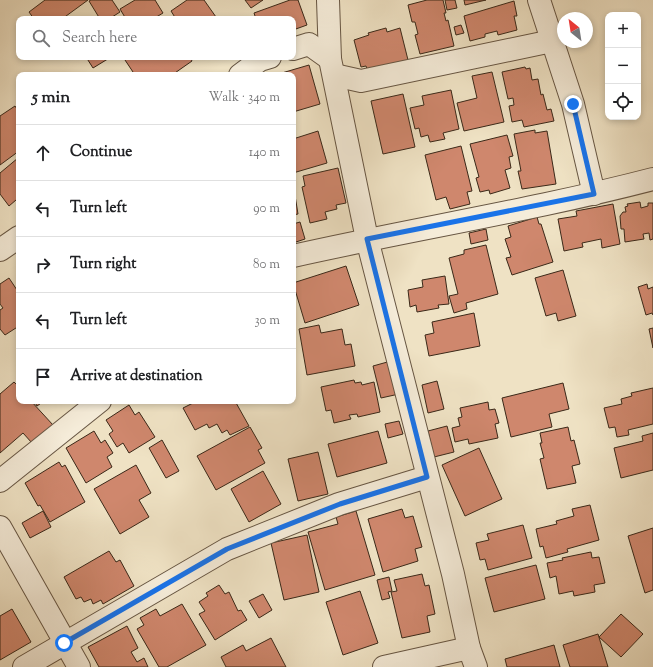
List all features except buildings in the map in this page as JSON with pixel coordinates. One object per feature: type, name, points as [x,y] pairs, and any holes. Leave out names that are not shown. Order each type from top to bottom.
[{"type":"street","points":[[328,0],[332,67],[367,239],[453,574],[472,657],[384,667]]},
{"type":"street","points":[[539,0],[573,104],[594,194]]},
{"type":"street","points":[[296,48],[309,44],[332,67],[361,81],[552,41]]},
{"type":"street","points":[[244,72],[260,60]]},
{"type":"street","points":[[296,255],[367,239],[594,194],[653,179]]},
{"type":"street","points":[[0,481],[96,404]]},
{"type":"street","points":[[24,667],[227,549],[340,504],[427,477]]},
{"type":"street","points":[[0,527],[64,643],[79,667]]},
{"type":"route","points":[[64,643],[227,549],[340,504],[427,477],[367,239],[594,194],[573,104]]}]
